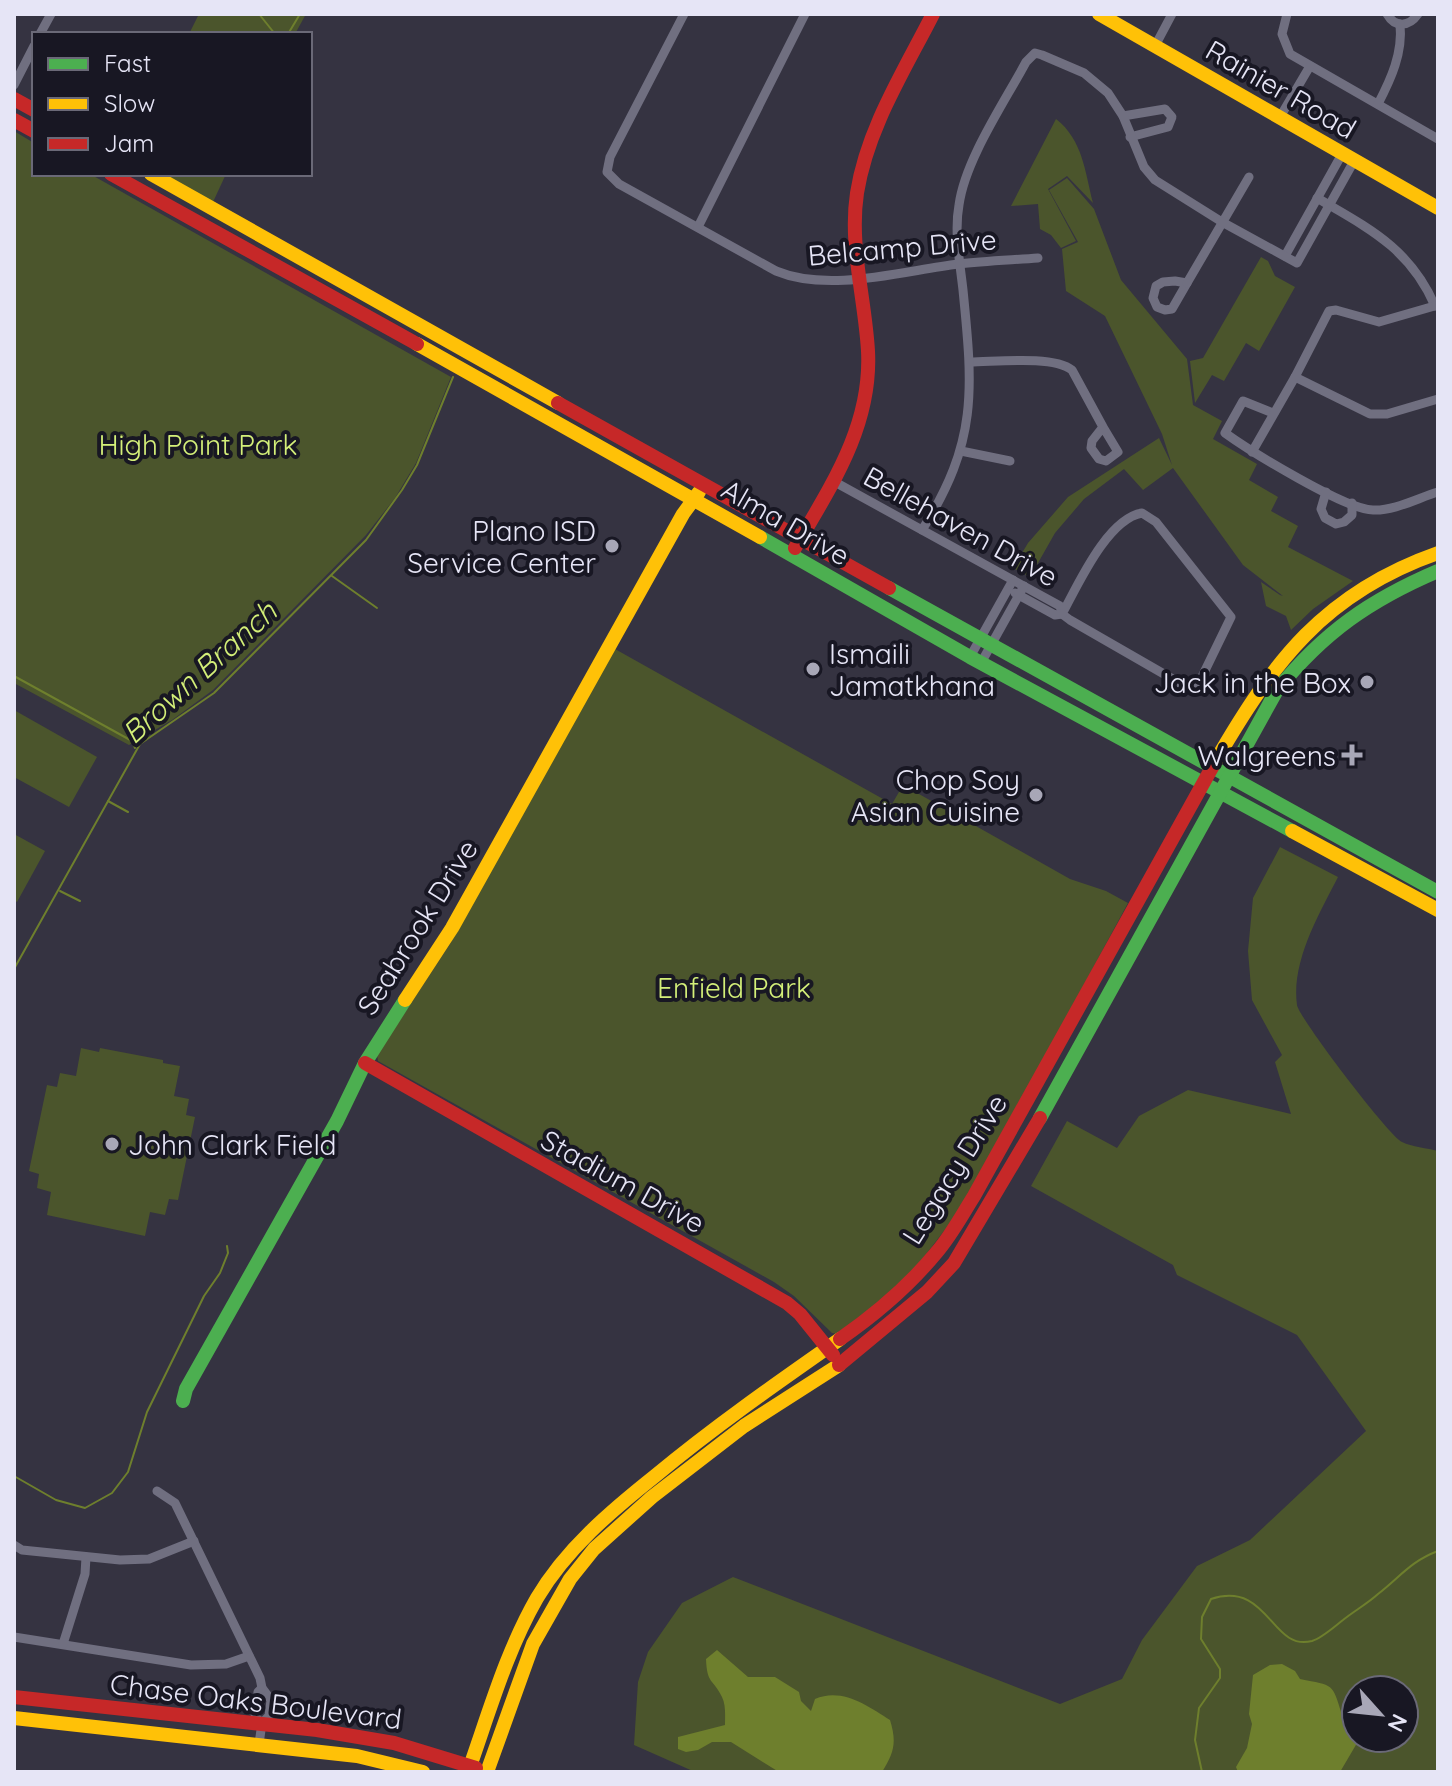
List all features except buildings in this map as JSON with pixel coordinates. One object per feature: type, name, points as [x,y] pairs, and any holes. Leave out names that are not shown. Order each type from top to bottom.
[{"type":"main road","points":[[792,554],[854,441],[863,414],[868,371],[855,212],[864,159],[933,14]]},
{"type":"main road","name":"Rainier Road","points":[[1099,14],[1438,208]]},
{"type":"main road","points":[[14,99],[32,109]]},
{"type":"main road","points":[[14,120],[32,130]]},
{"type":"main road","name":"Alma Drive","points":[[115,176],[792,554],[975,660],[1220,795],[1437,908]]},
{"type":"main road","points":[[148,195],[154,176]]},
{"type":"main road","name":"Alma Drive","points":[[154,176],[800,539],[1438,892]]},
{"type":"main road","points":[[530,407],[536,391]]},
{"type":"main road","name":"Seabrook Drive","points":[[183,1401],[186,1389],[337,1121],[365,1063],[452,928],[704,485]]},
{"type":"main road","name":"Legacy Drive","points":[[487,1772],[528,1656],[562,1590],[594,1549],[648,1490],[760,1393],[872,1317],[938,1251],[974,1196],[1213,766],[1262,684],[1311,638],[1347,596],[1384,575],[1438,553]]},
{"type":"main road","name":"Legacy Drive","points":[[469,1769],[515,1639],[549,1579],[588,1534],[648,1490],[840,1364],[906,1311],[954,1263],[1092,1028],[1277,690],[1311,638],[1339,624],[1391,590],[1438,571]]},
{"type":"main road","points":[[1069,711],[1077,692]]},
{"type":"main road","points":[[1343,858],[1352,843]]},
{"type":"main road","points":[[1139,903],[1156,912]]},
{"type":"main road","points":[[1074,1020],[1092,1028]]},
{"type":"main road","name":"Stadium Drive","points":[[365,1063],[787,1303],[800,1314],[840,1364]]},
{"type":"main road","points":[[549,1579],[562,1590]]},
{"type":"main road","name":"Chase Oaks Boulevard","points":[[14,1697],[262,1723],[374,1739],[487,1772]]},
{"type":"main road","name":"Chase Oaks Boulevard","points":[[14,1718],[360,1756],[423,1772]]},
{"type":"street","points":[[41,32],[51,14]]},
{"type":"street","name":"Belcamp Drive","points":[[684,14],[610,157],[607,172],[619,184],[790,277],[814,281],[860,278],[960,264],[1038,258]]},
{"type":"street","points":[[698,227],[805,14]]},
{"type":"street","points":[[1155,46],[1172,14]]},
{"type":"street","points":[[1287,14],[1282,34],[1286,49],[1310,66],[1438,139]]},
{"type":"street","points":[[1387,14],[1400,24],[1413,20],[1418,14]]},
{"type":"street","points":[[1378,104],[1399,53],[1400,24]]},
{"type":"street","points":[[14,85],[32,50]]},
{"type":"street","points":[[922,530],[943,493],[961,451],[969,409],[970,362],[957,216],[966,178],[1026,62],[1035,53],[1084,73],[1108,93],[1123,116],[1144,167],[1155,180],[1222,222],[1297,263],[1329,205],[1348,157]]},
{"type":"street","points":[[1280,117],[1310,66]]},
{"type":"street","points":[[1123,116],[1165,109],[1172,117],[1168,127],[1130,137]]},
{"type":"street","points":[[1285,256],[1317,198],[1348,157]]},
{"type":"street","points":[[1187,283],[1249,177]]},
{"type":"street","points":[[1252,452],[1325,318],[1333,309],[1379,322],[1436,306],[1427,288],[1399,251],[1383,237],[1317,198]]},
{"type":"street","points":[[970,362],[1053,363],[1067,366],[1103,427]]},
{"type":"street","points":[[1295,377],[1370,414],[1387,414],[1438,399]]},
{"type":"street","points":[[1273,413],[1243,401],[1225,433],[1252,452],[1326,492],[1374,510],[1438,492]]},
{"type":"street","points":[[961,451],[1010,461]]},
{"type":"street","name":"Bellehaven Drive","points":[[833,481],[1011,584],[1060,606],[1062,614],[1172,680],[1195,689],[1231,617],[1156,522],[1142,513],[1130,517],[1099,547],[1062,614]]},
{"type":"street","points":[[1326,492],[1321,509],[1325,518],[1336,524],[1352,515],[1352,503]]},
{"type":"street","points":[[986,641],[1011,584]]},
{"type":"street","points":[[975,660],[1022,590]]},
{"type":"street","points":[[1437,908],[1438,892]]},
{"type":"street","points":[[157,1491],[175,1503],[262,1688],[258,1692],[255,1717],[262,1723],[259,1744]]},
{"type":"street","points":[[14,1545],[22,1550],[120,1560],[149,1559],[194,1541]]},
{"type":"street","points":[[63,1644],[85,1574],[86,1557]]},
{"type":"street","points":[[14,1637],[191,1665],[226,1664],[249,1656]]},
{"type":"green space","points":[[199,14],[306,14],[296,32],[190,32]]},
{"type":"green space","points":[[1056,119],[1077,147],[1093,203],[1067,176],[1048,189],[1076,241],[1061,248],[1051,235],[1040,229],[1038,204],[1011,206]]},
{"type":"green space","name":"High Point Park","points":[[14,131],[32,142],[32,176],[94,176],[451,377],[416,463],[395,498],[366,535],[213,690],[172,720],[129,745],[14,683]]},
{"type":"green space","points":[[164,176],[225,176],[213,202]]},
{"type":"green space","points":[[1067,178],[1094,209],[1121,280],[1187,359],[1193,405],[1222,421],[1213,439],[1257,464],[1249,480],[1278,497],[1271,511],[1298,526],[1288,547],[1353,581],[1313,609],[1291,630],[1286,616],[1266,606],[1261,582],[1283,596],[1243,565],[1173,468],[1143,490],[1124,469],[1084,499],[1055,533],[1030,577],[1013,568],[1028,543],[1068,497],[1159,438],[1172,465],[1162,434],[1105,316],[1066,291],[1062,249],[1078,242],[1049,190]]},
{"type":"green space","points":[[1261,257],[1268,261],[1275,276],[1295,287],[1259,351],[1246,343],[1224,381],[1212,375],[1195,403],[1190,361],[1203,358]]},
{"type":"green space","name":"Enfield Park","points":[[615,649],[892,804],[903,785],[1070,879],[1106,891],[1128,903],[967,1201],[917,1266],[874,1308],[838,1334],[832,1333],[794,1296],[774,1282],[378,1061],[377,1055],[450,944]]},
{"type":"green space","points":[[14,710],[97,757],[69,807],[14,777]]},
{"type":"green space","points":[[14,834],[45,851],[17,902],[14,900]]},
{"type":"green space","points":[[1280,847],[1338,877],[1302,955],[1296,989],[1297,1005],[1328,1052],[1394,1135],[1406,1144],[1438,1151],[1438,1772],[695,1772],[634,1745],[638,1682],[648,1652],[682,1603],[733,1577],[1060,1704],[1122,1679],[1142,1640],[1197,1566],[1250,1540],[1366,1431],[1297,1335],[1177,1275],[1173,1265],[1031,1186],[1067,1121],[1117,1148],[1139,1116],[1188,1090],[1291,1114],[1275,1062],[1282,1055],[1252,1000],[1248,951],[1253,898]]},
{"type":"green space","name":"John Clark Field","points":[[81,1048],[99,1052],[100,1048],[180,1066],[174,1096],[189,1099],[186,1115],[195,1117],[178,1200],[169,1199],[165,1215],[150,1212],[145,1236],[47,1215],[51,1192],[37,1188],[39,1174],[29,1171],[47,1085],[57,1087],[60,1073],[76,1076]]},
{"type":"shaded area","points":[[717,1650],[748,1677],[775,1677],[799,1692],[801,1701],[811,1711],[815,1699],[835,1695],[854,1700],[890,1720],[893,1747],[882,1772],[779,1772],[731,1742],[712,1742],[698,1750],[686,1752],[678,1749],[678,1737],[725,1725],[723,1700],[709,1677],[706,1659]]},
{"type":"shaded area","points":[[1282,1664],[1295,1671],[1300,1679],[1326,1685],[1333,1691],[1340,1709],[1340,1754],[1351,1754],[1340,1772],[1238,1772],[1236,1767],[1247,1748],[1252,1724],[1249,1714],[1253,1675],[1270,1665]]},
{"type":"waterway","points":[[259,14],[273,32]]},
{"type":"waterway","points":[[289,32],[300,14]]},
{"type":"waterway","name":"Brown Branch","points":[[14,969],[140,744],[214,693],[366,540],[417,465],[453,377]]},
{"type":"waterway","points":[[332,576],[377,608]]},
{"type":"waterway","points":[[14,676],[132,741],[135,748]]},
{"type":"waterway","points":[[108,801],[128,812]]},
{"type":"waterway","points":[[60,891],[80,901]]},
{"type":"waterway","points":[[14,1476],[56,1500],[85,1508],[112,1493],[128,1472],[147,1412],[204,1296],[220,1273],[228,1253],[227,1246]]},
{"type":"waterway","points":[[1202,1772],[1195,1740],[1199,1708],[1220,1678],[1220,1669],[1201,1639],[1202,1617],[1211,1599],[1230,1596],[1245,1599],[1258,1607],[1287,1636],[1298,1642],[1312,1641],[1324,1635],[1413,1565],[1438,1551]]},
{"type":"traffic: fast","points":[[760,537],[970,657],[1292,831]]},
{"type":"traffic: fast","points":[[1040,1118],[1277,690],[1312,651],[1350,620],[1391,594],[1438,571]]},
{"type":"traffic: fast","points":[[889,588],[1438,892]]},
{"type":"traffic: fast","points":[[183,1401],[186,1389],[337,1121],[365,1063],[405,1000]]},
{"type":"traffic: slow","points":[[1099,14],[1438,208]]},
{"type":"traffic: slow","points":[[155,176],[558,403]]},
{"type":"traffic: slow","points":[[417,344],[760,537]]},
{"type":"traffic: slow","points":[[405,1000],[452,928],[683,514],[699,492]]},
{"type":"traffic: slow","points":[[1215,762],[1258,693],[1306,635],[1363,588],[1398,569],[1438,553]]},
{"type":"traffic: slow","points":[[1292,831],[1438,910]]},
{"type":"traffic: slow","points":[[468,1772],[516,1640],[537,1598],[561,1563],[638,1489],[840,1339]]},
{"type":"traffic: slow","points":[[487,1772],[533,1644],[570,1579],[594,1549],[652,1497],[744,1426],[839,1365]]},
{"type":"traffic: slow","points":[[14,1718],[357,1756],[423,1772]]},
{"type":"traffic: jam","points":[[795,548],[835,478],[856,430],[863,405],[868,351],[856,252],[857,193],[878,123],[933,14]]},
{"type":"traffic: jam","points":[[14,99],[32,109]]},
{"type":"traffic: jam","points":[[14,120],[32,130]]},
{"type":"traffic: jam","points":[[115,176],[417,344]]},
{"type":"traffic: jam","points":[[558,403],[889,588]]},
{"type":"traffic: jam","points":[[840,1339],[903,1289],[951,1233],[1215,762]]},
{"type":"traffic: jam","points":[[365,1063],[787,1303],[800,1314],[833,1355]]},
{"type":"traffic: jam","points":[[839,1365],[927,1292],[954,1263],[1040,1118]]},
{"type":"traffic: jam","points":[[14,1697],[317,1730],[394,1743],[476,1768]]},
{"type":"place","name":"Plano ISD Service Center","points":[[612,546]]},
{"type":"place","name":"Ismaili Jamatkhana","points":[[813,669]]},
{"type":"place","name":"Jack in the Box","points":[[1367,682]]},
{"type":"place","name":"Walgreens","points":[[1352,755]]},
{"type":"place","name":"Chop Soy Asian Cuisine","points":[[1036,795]]},
{"type":"place","name":"John Clark Field","points":[[112,1144]]}]
